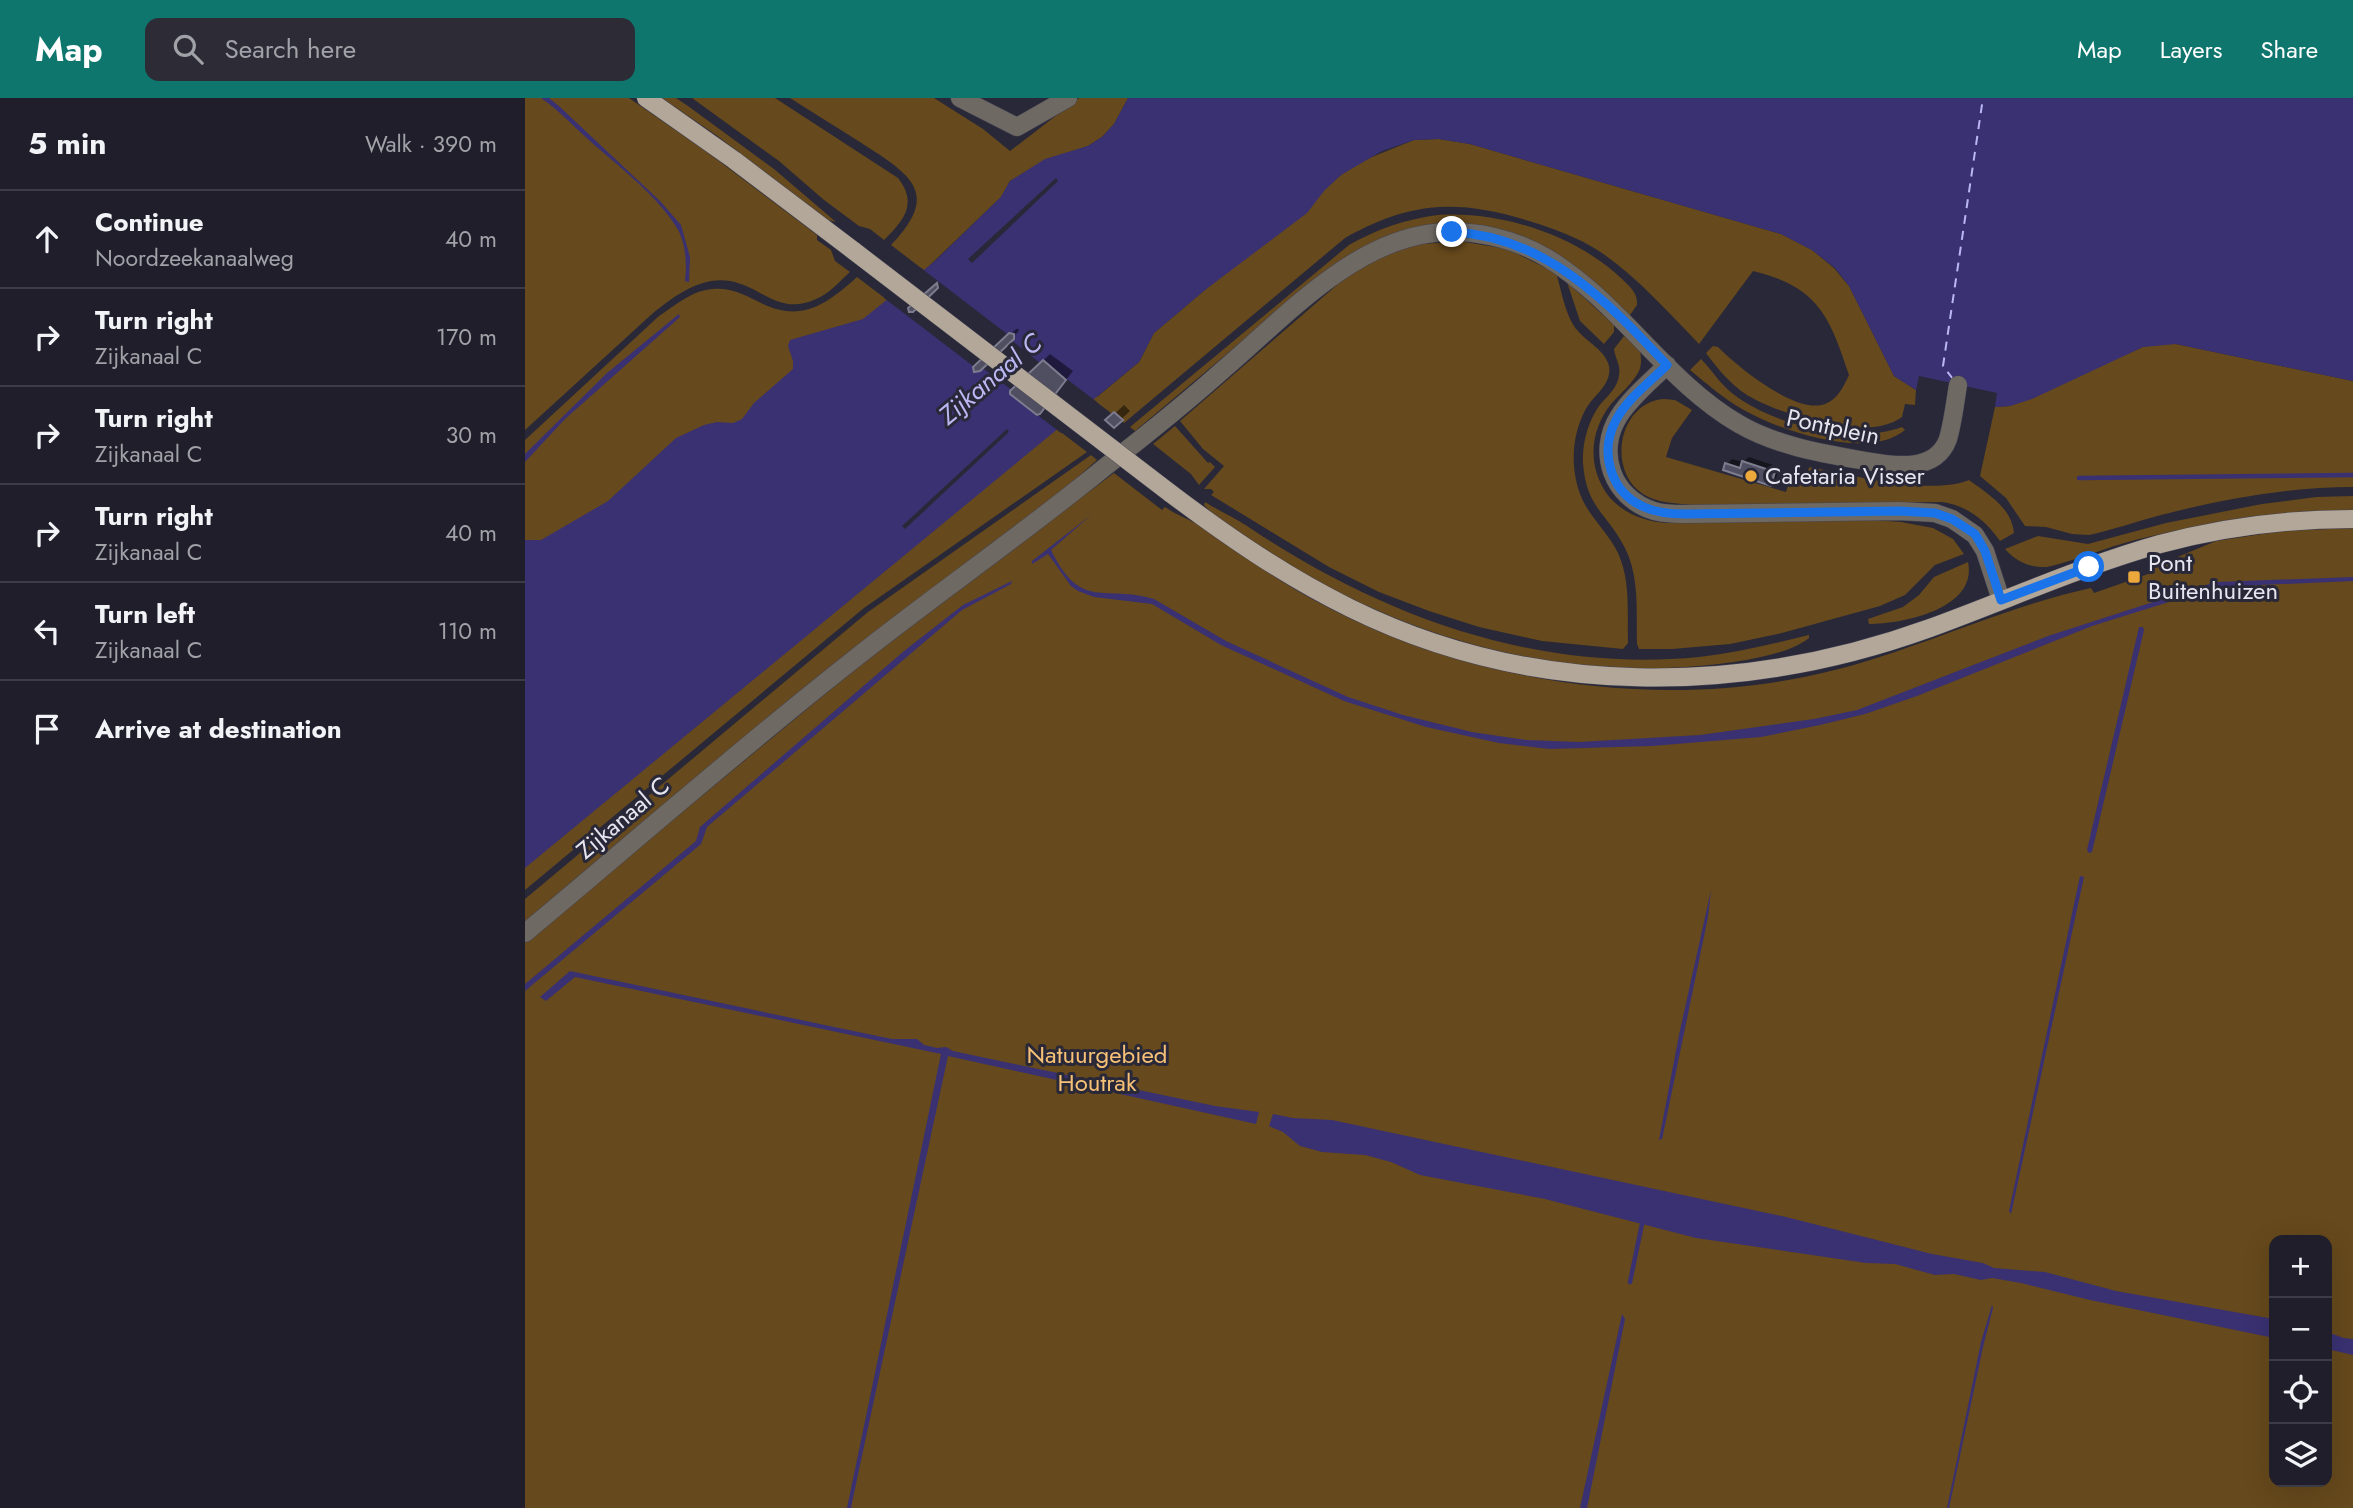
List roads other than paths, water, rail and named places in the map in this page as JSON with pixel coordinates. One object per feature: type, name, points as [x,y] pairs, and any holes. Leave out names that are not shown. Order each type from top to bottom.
[{"type":"main road","points":[[646,98],[723,152],[1170,493],[1274,567],[1351,609],[1409,633],[1517,665],[1631,678],[1686,678],[1788,667],[1867,648],[2115,558],[2187,537],[2248,526],[2353,519]]},
{"type":"street","points":[[960,98],[1017,127],[1067,98]]},
{"type":"street","name":"Zijkanaal C","points":[[525,933],[852,660],[1045,515],[1207,384],[1315,291],[1371,252],[1415,236],[1452,232],[1495,237],[1518,244],[1548,258],[1572,275],[1637,333],[1667,365]]},
{"type":"street","points":[[1667,365],[1620,414],[1610,435],[1610,470],[1618,487],[1634,502],[1655,511],[1686,514],[1899,511],[1935,513],[1952,519],[1975,534],[1985,551],[2001,600]]},
{"type":"street","name":"Pontplein","points":[[1667,365],[1723,414],[1761,435],[1823,453],[1898,464],[1922,464],[1936,457],[1942,450],[1947,439],[1958,385]]},
{"type":"water","points":[[541,98],[549,98],[560,107],[660,201],[681,225],[690,257],[689,282],[685,281],[686,261],[682,240],[677,228],[659,204],[637,181]]},
{"type":"water","points":[[1128,98],[2353,98],[2353,381],[2176,344],[2143,347],[2032,399],[2010,406],[1995,407],[1997,393],[1919,376],[1916,390],[1894,376],[1849,286],[1835,268],[1812,250],[1781,234],[1470,144],[1439,139],[1414,140],[1382,151],[1341,175],[1307,213],[1205,290],[1154,333],[1139,362],[525,868],[525,540],[541,540],[608,501],[676,438],[704,425],[733,423],[742,419],[754,403],[793,369],[788,346],[790,340],[863,319],[935,261],[1001,197],[1010,181],[1045,159],[1088,146],[1102,137],[1114,124]]},
{"type":"water","points":[[679,314],[680,317],[565,419],[525,462],[525,454],[607,373]]},
{"type":"water","points":[[1091,515],[1051,550],[1073,582],[1084,589],[1154,599],[1226,641],[1348,697],[1403,715],[1472,732],[1526,740],[1579,742],[1700,735],[1814,719],[1857,710],[2048,636],[2215,582],[2353,577],[2353,581],[2217,587],[2092,626],[1917,696],[1865,714],[1820,725],[1761,737],[1652,746],[1550,749],[1499,743],[1426,727],[1344,701],[1221,645],[1152,604],[1094,597],[1078,591],[1071,586],[1048,554],[1032,564],[1032,561]]},
{"type":"water","points":[[1012,581],[962,610],[707,827],[701,844],[525,991],[525,984],[696,841],[700,827],[904,651],[963,605]]},
{"type":"water","points":[[2139,627],[2144,630],[2092,852],[2089,853],[2087,850]]},
{"type":"water","points":[[2080,876],[2084,877],[2011,1214],[2009,1211]]},
{"type":"water","points":[[1711,890],[1708,917],[1665,1125],[1662,1139],[1659,1140],[1679,1035]]},
{"type":"water","points":[[570,971],[892,1039],[917,1039],[924,1045],[937,1048],[946,1047],[953,1051],[1215,1106],[1259,1112],[1256,1124],[948,1056],[851,1508],[847,1508],[941,1054],[575,977],[546,1001],[540,997]]},
{"type":"water","points":[[1273,1114],[1332,1120],[1786,1217],[1932,1254],[1983,1263],[1994,1268],[2045,1272],[2116,1291],[2269,1318],[2269,1337],[2021,1283],[1992,1278],[1981,1280],[1954,1274],[1935,1275],[1895,1264],[1866,1263],[1696,1238],[1545,1199],[1420,1175],[1391,1162],[1365,1155],[1322,1152],[1300,1146],[1283,1132],[1269,1126]]},
{"type":"water","points":[[1992,1305],[1949,1508],[1947,1508],[1981,1342]]},
{"type":"water","points":[[1622,1314],[1625,1319],[1587,1508],[1580,1508]]},
{"type":"water","points":[[2332,1334],[2353,1339],[2353,1355],[2332,1350]]},
{"type":"waterway","points":[[2079,478],[2353,475]]},
{"type":"waterway","points":[[1630,1282],[1642,1224]]},
{"type":"place","name":"Cafetaria Visser","points":[[1751,476]]},
{"type":"place","name":"Pont Buitenhuizen","points":[[2134,577]]},
{"type":"park label","name":"Natuurgebied Houtrak","points":[[1097,1069]]}]
